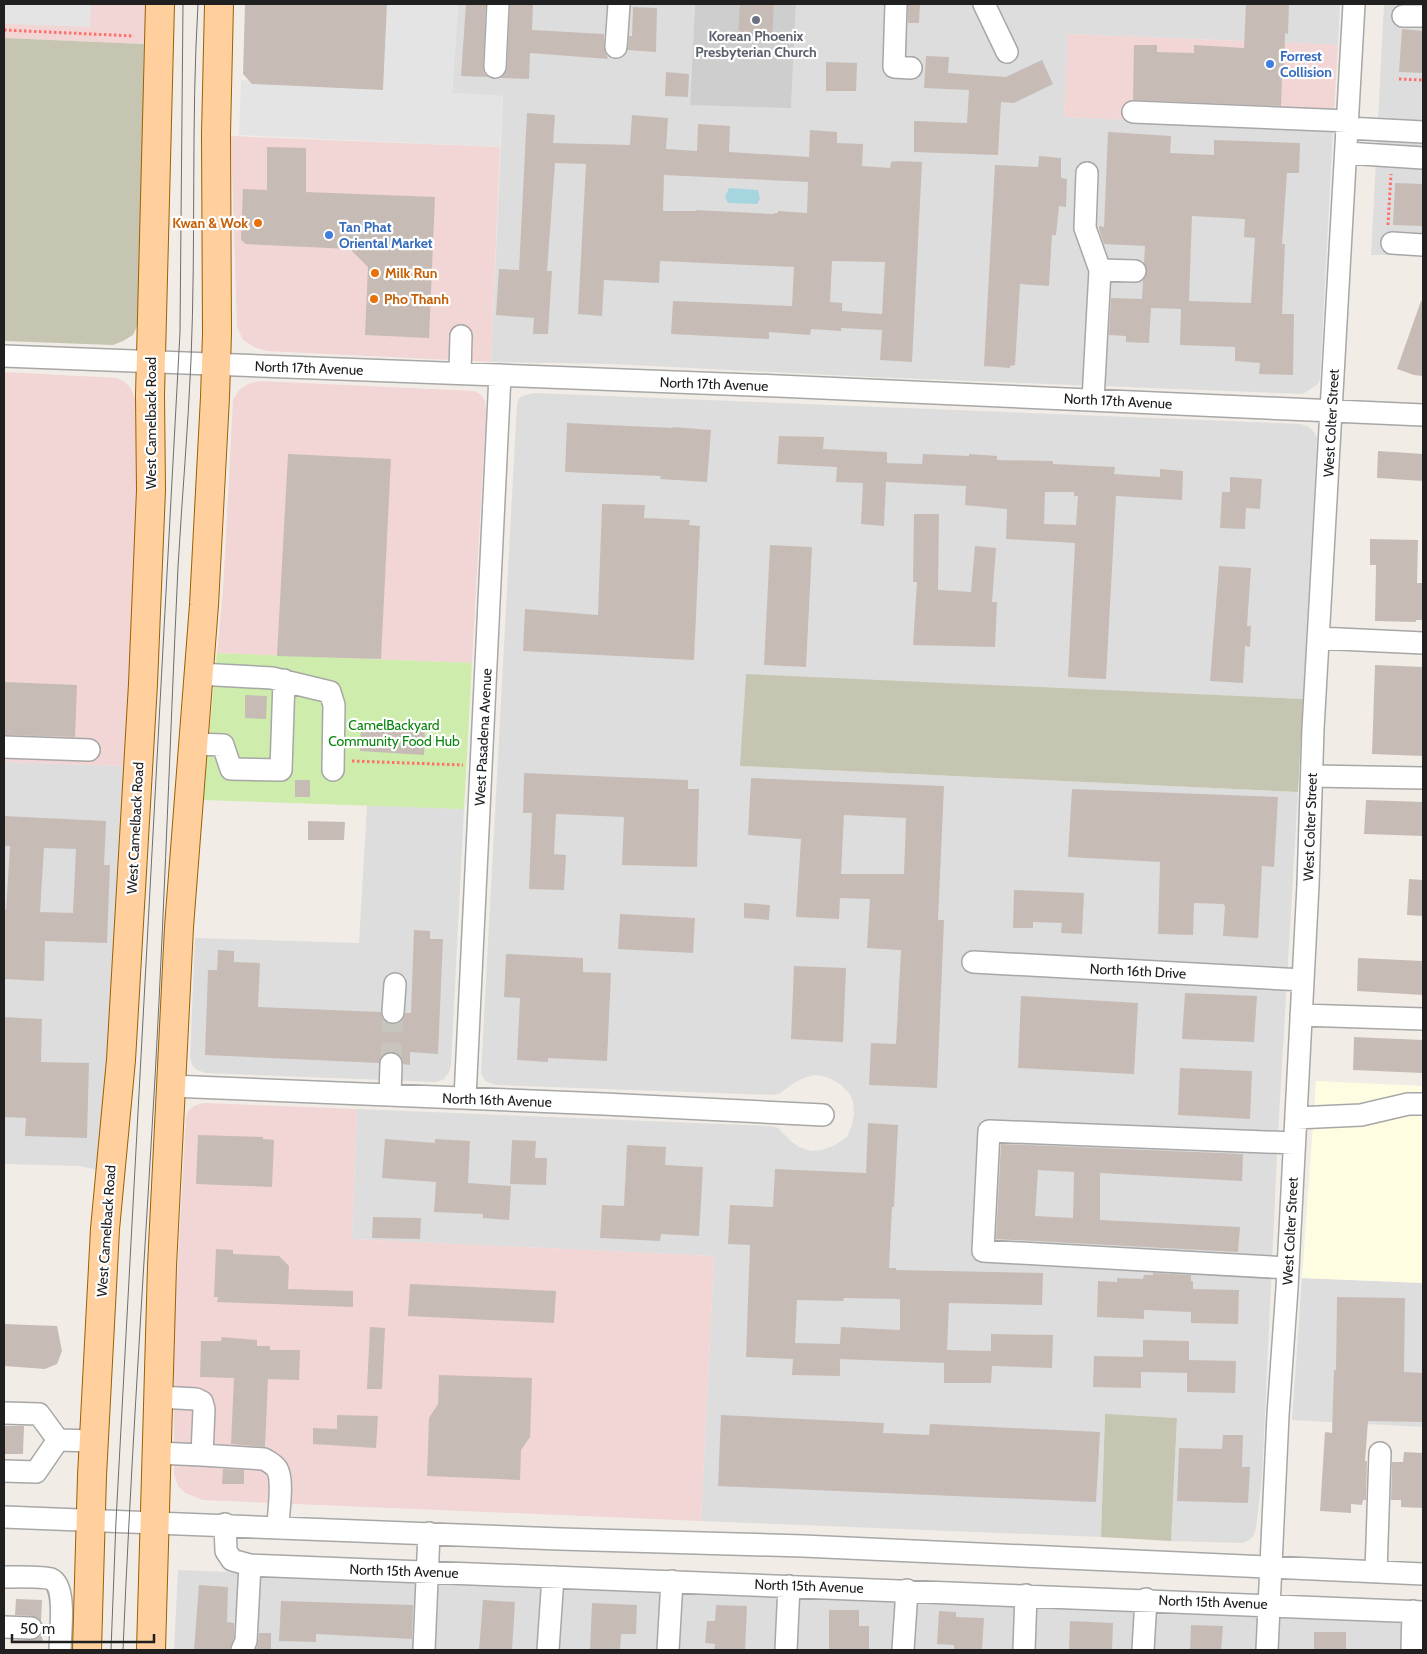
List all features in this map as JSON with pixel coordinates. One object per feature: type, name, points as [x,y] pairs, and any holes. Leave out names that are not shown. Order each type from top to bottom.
[{"type":"main road","name":"West Camelback Road","points":[[87,1650],[90,1520],[105,1229],[121,1060],[143,684],[151,490],[151,362],[160,4]]},
{"type":"main road","points":[[151,1650],[162,1275],[179,926],[205,593],[216,364],[216,141],[219,4]]},
{"type":"street","points":[[495,67],[498,4]]},
{"type":"street","points":[[616,47],[619,4]]},
{"type":"street","points":[[896,4],[894,67],[911,68]]},
{"type":"street","points":[[984,4],[1007,52]]},
{"type":"street","name":"West Colter Street","points":[[1267,1650],[1303,980],[1313,730],[1354,4]]},
{"type":"street","points":[[1133,112],[1348,124],[1423,132]]},
{"type":"street","points":[[1346,153],[1423,158]]},
{"type":"street","points":[[1087,173],[1085,228],[1100,270],[1093,400]]},
{"type":"street","points":[[1390,236],[1423,245]]},
{"type":"street","points":[[1100,270],[1135,271]]},
{"type":"street","points":[[460,373],[461,336]]},
{"type":"street","name":"North 17th Avenue","points":[[4,356],[460,373],[1423,415]]},
{"type":"street","name":"West Pasadena Avenue","points":[[465,1098],[500,375]]},
{"type":"street","points":[[1318,638],[1423,643]]},
{"type":"street","points":[[199,674],[272,678],[330,692],[334,705],[333,765]]},
{"type":"street","points":[[194,744],[223,745],[231,769],[280,770],[284,680]]},
{"type":"street","points":[[4,747],[88,750]]},
{"type":"street","points":[[1312,776],[1423,778]]},
{"type":"street","name":"North 16th Drive","points":[[973,962],[1303,980]]},
{"type":"street","points":[[393,1012],[395,984]]},
{"type":"street","points":[[1301,1015],[1423,1019]]},
{"type":"street","points":[[390,1095],[391,1064]]},
{"type":"street","name":"North 16th Avenue","points":[[171,1086],[465,1098],[823,1116]]},
{"type":"street","points":[[1296,1118],[1361,1116],[1408,1104],[1423,1104]]},
{"type":"street","points":[[1288,1268],[983,1251],[989,1130],[1294,1143]]},
{"type":"street","points":[[159,1397],[196,1399],[202,1402],[204,1409],[202,1454]]},
{"type":"street","points":[[4,1413],[39,1414],[58,1440]]},
{"type":"street","points":[[58,1440],[94,1441]]},
{"type":"street","points":[[4,1471],[36,1472],[58,1440]]},
{"type":"street","points":[[157,1453],[202,1454],[264,1459],[271,1462],[277,1468],[280,1477],[278,1527]]},
{"type":"street","points":[[1376,1572],[1380,1453]]},
{"type":"street","points":[[4,1517],[803,1546],[1423,1574]]},
{"type":"street","name":"North 15th Avenue","points":[[225,1524],[226,1552],[232,1560],[250,1565],[1269,1604],[1418,1612]]},
{"type":"street","points":[[424,1650],[429,1533]]},
{"type":"street","points":[[244,1646],[250,1565]]},
{"type":"street","points":[[4,1577],[49,1578],[57,1583],[60,1591],[45,1629]]},
{"type":"street","points":[[548,1650],[552,1577]]},
{"type":"street","points":[[668,1650],[672,1581]]},
{"type":"street","points":[[786,1650],[789,1586]]},
{"type":"street","points":[[903,1650],[907,1590]]},
{"type":"street","points":[[60,1591],[88,1591]]},
{"type":"street","points":[[1024,1650],[1026,1595]]},
{"type":"street","points":[[1144,1650],[1146,1600]]},
{"type":"street","points":[[1412,1650],[1418,1612]]},
{"type":"street","points":[[4,1627],[45,1629],[61,1650],[87,1650]]},
{"type":"path","points":[[4,30],[134,36]]},
{"type":"path","points":[[1399,79],[1423,80]]},
{"type":"path","points":[[1390,236],[1391,171]]},
{"type":"path","points":[[333,765],[481,766]]},
{"type":"shaded area","points":[[4,4],[146,4],[144,44],[4,38]]},
{"type":"shaded area","points":[[4,4],[91,4],[90,27],[4,24]]},
{"type":"shaded area","points":[[387,4],[458,5],[452,93],[503,96],[500,147],[239,135],[241,80],[383,90]]},
{"type":"shaded area","points":[[458,4],[695,4],[690,104],[791,107],[796,4],[1340,4],[1338,45],[1069,34],[1064,117],[1333,129],[1320,379],[1317,385],[1303,394],[871,377],[612,364],[491,362],[503,96],[452,93]]},
{"type":"shaded area","points":[[695,4],[796,4],[791,108],[690,105]]},
{"type":"shaded area","points":[[1384,4],[1423,4],[1423,255],[1371,255]]},
{"type":"shaded area","points":[[1068,34],[1338,45],[1333,129],[1064,117]]},
{"type":"shaded area","points":[[4,38],[144,44],[139,322],[133,335],[113,345],[4,341]]},
{"type":"shaded area","points":[[231,136],[500,147],[491,362],[267,351],[254,347],[243,340],[237,327]]},
{"type":"shaded area","points":[[4,372],[117,378],[125,382],[131,389],[137,404],[136,542],[125,766],[4,762]]},
{"type":"shaded area","points":[[260,381],[474,391],[480,394],[485,401],[486,412],[472,663],[217,653],[223,591],[233,400],[239,390],[248,384]]},
{"type":"shaded area","points":[[535,393],[1301,424],[1309,427],[1315,433],[1317,439],[1303,699],[746,675],[741,766],[1298,792],[1278,1134],[1262,1479],[1256,1528],[1254,1535],[1249,1540],[1243,1543],[1171,1541],[1177,1418],[1105,1415],[1101,1537],[701,1521],[714,1256],[352,1239],[357,1109],[771,1126],[778,1128],[799,1147],[811,1151],[822,1150],[835,1145],[847,1137],[852,1125],[854,1114],[853,1101],[849,1093],[840,1084],[822,1076],[814,1075],[804,1078],[780,1093],[773,1095],[496,1085],[485,1081],[481,1073],[517,403],[519,398]]},
{"type":"shaded area","points":[[746,674],[1303,699],[1298,792],[740,766]]},
{"type":"shaded area","points":[[4,762],[125,766],[110,1056],[98,1170],[80,1166],[4,1164]]},
{"type":"shaded area","points":[[367,805],[464,809],[451,1065],[449,1072],[444,1079],[436,1082],[206,1073],[197,1070],[192,1065],[190,1057],[195,938],[359,943]]},
{"type":"shaded area","points":[[1316,1081],[1423,1086],[1423,1283],[1302,1278]]},
{"type":"shaded area","points":[[204,1103],[357,1109],[352,1239],[714,1256],[701,1521],[203,1500],[185,1493],[178,1486],[174,1474],[174,1330],[186,1117],[189,1110],[196,1105]]},
{"type":"shaded area","points":[[1302,1278],[1423,1283],[1423,1427],[1292,1420]]},
{"type":"shaded area","points":[[1105,1414],[1177,1418],[1171,1541],[1101,1537]]},
{"type":"shaded area","points":[[178,1570],[1423,1620],[1423,1650],[174,1650]]},
{"type":"green space","name":"CamelBackyard Community Food Hub","points":[[217,653],[472,663],[464,809],[203,800]]},
{"type":"water","points":[[729,188],[758,190],[760,199],[757,204],[728,203],[725,197]]},
{"type":"building","points":[[245,4],[387,4],[383,90],[252,84],[243,74]]},
{"type":"building","points":[[466,4],[486,4],[483,66],[484,73],[488,77],[461,76]]},
{"type":"building","points":[[510,4],[533,4],[532,30],[604,34],[604,47],[608,59],[530,53],[529,79],[501,78],[507,68]]},
{"type":"building","name":"Korean Phoenix Presbyterian Church","points":[[740,4],[774,4],[772,38],[738,36]]},
{"type":"building","points":[[908,4],[920,4],[919,23],[908,23]]},
{"type":"building","points":[[1246,4],[1289,4],[1288,34],[1285,33],[1281,106],[1133,100],[1134,45],[1157,45],[1157,52],[1194,53],[1194,45],[1244,48]]},
{"type":"building","points":[[633,7],[657,8],[656,52],[628,50],[629,36],[632,36]]},
{"type":"building","points":[[1402,29],[1423,31],[1423,73],[1399,72]]},
{"type":"building","points":[[926,56],[949,57],[948,73],[1006,77],[1042,60],[1053,84],[1014,103],[1001,102],[998,155],[914,152],[914,121],[967,123],[969,90],[924,88]]},
{"type":"building","points":[[826,62],[857,63],[856,91],[826,91]]},
{"type":"building","points":[[666,72],[689,74],[688,97],[665,96]]},
{"type":"building","points":[[527,113],[555,115],[553,143],[630,145],[632,115],[668,118],[666,149],[697,151],[698,124],[730,126],[729,152],[809,157],[810,130],[837,132],[837,143],[863,144],[862,166],[890,168],[891,162],[922,162],[912,362],[880,360],[882,330],[841,328],[841,331],[811,329],[810,335],[769,332],[769,339],[671,334],[673,301],[792,306],[794,267],[660,261],[659,283],[604,280],[602,316],[578,314],[586,164],[555,163],[547,271],[552,271],[548,334],[533,334],[534,318],[496,315],[499,269],[519,270]],"holes":[[[664,175],[808,182],[807,213],[778,211],[778,213],[774,214],[696,210],[663,211]],[[832,261],[885,262],[882,314],[842,311],[842,303],[830,302]]]},
{"type":"building","points":[[1108,132],[1171,136],[1170,153],[1214,155],[1214,140],[1300,143],[1299,173],[1287,173],[1282,244],[1285,244],[1282,314],[1294,314],[1293,375],[1259,374],[1260,363],[1235,361],[1235,347],[1180,345],[1181,309],[1151,308],[1149,343],[1126,342],[1126,336],[1109,335],[1111,298],[1142,299],[1143,280],[1147,271],[1144,263],[1145,246],[1104,244],[1099,226],[1104,227]],"holes":[[[1192,216],[1245,219],[1244,237],[1255,238],[1251,303],[1189,301]]]},
{"type":"building","points":[[267,147],[306,148],[306,192],[435,197],[429,338],[365,335],[368,267],[350,249],[246,244],[241,240],[243,189],[267,190]]},
{"type":"building","points":[[1039,156],[1061,158],[1061,178],[1067,179],[1066,207],[1059,206],[1056,235],[1052,235],[1049,286],[1020,284],[1015,365],[1010,366],[1010,368],[984,366],[995,165],[1038,167]]},
{"type":"building","points":[[1395,183],[1423,184],[1423,226],[1393,225]]},
{"type":"building","points":[[1421,301],[1423,301],[1423,376],[1397,369]]},
{"type":"building","points":[[567,423],[711,430],[707,482],[660,479],[661,476],[565,472]]},
{"type":"building","points":[[779,436],[824,437],[823,449],[887,452],[887,463],[922,464],[923,454],[969,456],[969,454],[997,456],[997,460],[1053,461],[1053,464],[1115,467],[1114,474],[1160,477],[1160,469],[1183,471],[1182,500],[1116,496],[1106,679],[1068,677],[1075,543],[1006,539],[1007,509],[965,505],[966,486],[886,482],[884,526],[861,524],[863,483],[836,482],[837,467],[777,464]],"holes":[[[1045,492],[1074,492],[1074,496],[1078,496],[1076,525],[1044,524]]]},
{"type":"building","points":[[1378,451],[1423,454],[1423,481],[1377,478]]},
{"type":"building","points":[[288,454],[391,459],[381,659],[277,656]]},
{"type":"building","points":[[1230,477],[1262,479],[1260,509],[1246,508],[1245,529],[1220,528],[1222,492],[1230,492]]},
{"type":"building","points":[[602,504],[645,505],[644,518],[690,520],[689,525],[700,526],[694,660],[523,651],[525,609],[598,615]]},
{"type":"building","points":[[914,514],[939,514],[938,590],[971,592],[975,546],[996,548],[992,602],[997,602],[995,647],[913,645],[917,582],[913,582]]},
{"type":"building","points":[[1370,539],[1418,540],[1417,583],[1423,583],[1423,620],[1416,620],[1416,622],[1375,621],[1376,565],[1370,565]]},
{"type":"building","points":[[770,545],[812,547],[806,667],[764,665]]},
{"type":"building","points":[[1219,566],[1251,568],[1247,626],[1251,626],[1250,647],[1245,646],[1243,683],[1210,681]]},
{"type":"building","points":[[1375,665],[1423,667],[1423,756],[1372,754]]},
{"type":"building","points":[[4,682],[77,685],[75,737],[4,735]]},
{"type":"building","points":[[245,695],[267,696],[266,719],[245,718]]},
{"type":"building","points":[[361,725],[425,729],[424,755],[360,751]]},
{"type":"building","points":[[524,773],[688,780],[688,789],[699,789],[697,867],[622,865],[624,817],[556,814],[554,854],[566,855],[564,890],[529,889],[532,813],[523,813]]},
{"type":"building","points":[[751,778],[944,786],[938,920],[944,920],[937,1088],[869,1085],[871,1043],[896,1044],[901,950],[867,948],[870,899],[840,898],[839,919],[796,917],[801,839],[748,835]],"holes":[[[844,815],[906,818],[904,874],[841,874]]]},
{"type":"building","points":[[295,780],[310,780],[310,797],[295,797]]},
{"type":"building","points":[[1072,789],[1278,797],[1274,867],[1262,866],[1258,938],[1223,936],[1225,906],[1223,904],[1194,903],[1193,935],[1158,934],[1160,862],[1068,857]]},
{"type":"building","points":[[1366,800],[1423,802],[1423,836],[1364,834]]},
{"type":"building","points":[[4,816],[106,821],[104,865],[110,865],[107,943],[45,941],[44,981],[4,979],[4,910],[6,910],[10,846],[4,846]],"holes":[[[44,848],[76,849],[73,913],[40,912]]]},
{"type":"building","points":[[308,821],[345,822],[344,840],[308,840]]},
{"type":"building","points":[[1409,879],[1423,880],[1423,916],[1407,915]]},
{"type":"building","points":[[1014,890],[1084,893],[1082,934],[1061,933],[1062,923],[1033,922],[1033,928],[1013,928]]},
{"type":"building","points":[[744,903],[770,905],[769,920],[744,918]]},
{"type":"building","points":[[620,914],[695,918],[693,953],[618,949]]},
{"type":"building","points":[[414,930],[430,931],[430,939],[443,939],[438,1054],[410,1052],[410,1065],[403,1064],[402,1058],[397,1053],[392,1052],[385,1053],[379,1063],[205,1055],[208,970],[217,970],[218,950],[234,951],[234,962],[260,963],[258,1007],[381,1012],[382,1018],[386,1022],[393,1024],[403,1019],[405,1013],[411,1013]]},
{"type":"building","points":[[506,954],[583,958],[583,972],[611,973],[607,1061],[548,1058],[548,1062],[517,1060],[520,998],[504,997]]},
{"type":"building","points":[[1358,958],[1423,961],[1423,995],[1357,991]]},
{"type":"building","points":[[794,966],[846,968],[843,1042],[791,1039]]},
{"type":"building","points":[[1185,993],[1257,996],[1254,1042],[1182,1039]]},
{"type":"building","points":[[1021,996],[1138,1003],[1134,1074],[1018,1068]]},
{"type":"building","points":[[4,1017],[42,1019],[41,1062],[89,1063],[87,1138],[25,1136],[26,1118],[4,1117]]},
{"type":"building","points":[[1354,1037],[1423,1040],[1423,1073],[1353,1070]]},
{"type":"building","points":[[1180,1068],[1252,1071],[1250,1119],[1178,1115]]},
{"type":"building","points":[[868,1123],[898,1125],[889,1268],[896,1268],[896,1270],[1043,1273],[1042,1305],[949,1303],[947,1350],[991,1351],[991,1334],[1053,1335],[1052,1368],[992,1366],[991,1383],[944,1383],[944,1363],[840,1359],[840,1376],[792,1375],[793,1359],[746,1357],[750,1245],[728,1244],[730,1205],[773,1207],[775,1169],[866,1173]],"holes":[[[844,1298],[900,1299],[900,1330],[841,1327],[840,1344],[795,1343],[797,1300],[843,1301]]]},
{"type":"building","points":[[198,1135],[263,1137],[263,1139],[274,1140],[272,1187],[196,1184]]},
{"type":"building","points":[[385,1139],[435,1143],[435,1139],[470,1141],[468,1183],[511,1186],[509,1220],[483,1218],[483,1214],[434,1212],[436,1182],[382,1178]]},
{"type":"building","points":[[512,1140],[536,1141],[535,1158],[547,1158],[546,1185],[510,1184]]},
{"type":"building","points":[[1001,1144],[1243,1154],[1242,1181],[1100,1173],[1100,1220],[1240,1227],[1238,1252],[996,1239]],"holes":[[[1038,1170],[1074,1172],[1073,1218],[1035,1216]]]},
{"type":"building","points":[[627,1145],[666,1147],[665,1165],[703,1167],[699,1236],[661,1234],[660,1241],[600,1238],[602,1205],[624,1206]]},
{"type":"building","points":[[373,1217],[421,1218],[420,1239],[372,1238]]},
{"type":"building","points":[[216,1249],[233,1250],[233,1254],[279,1256],[289,1266],[288,1289],[353,1291],[353,1307],[217,1302],[218,1297],[214,1297]]},
{"type":"building","points":[[1153,1273],[1191,1275],[1193,1289],[1239,1290],[1238,1324],[1191,1323],[1191,1312],[1144,1310],[1144,1319],[1097,1317],[1098,1281],[1117,1282],[1117,1278],[1143,1279],[1144,1275],[1153,1275]]},
{"type":"building","points":[[410,1284],[556,1291],[554,1323],[408,1316]]},
{"type":"building","points":[[1337,1297],[1405,1298],[1404,1372],[1423,1373],[1423,1422],[1368,1421],[1365,1461],[1367,1461],[1366,1500],[1363,1500],[1362,1505],[1351,1504],[1351,1513],[1320,1511],[1325,1432],[1332,1433],[1334,1370],[1336,1370]]},
{"type":"building","points":[[4,1324],[57,1326],[62,1351],[57,1364],[45,1369],[4,1366]]},
{"type":"building","points":[[370,1327],[385,1328],[382,1389],[367,1389]]},
{"type":"building","points":[[222,1337],[257,1340],[257,1346],[270,1346],[270,1350],[300,1350],[299,1380],[268,1379],[265,1447],[231,1444],[234,1378],[200,1377],[201,1341],[221,1341]]},
{"type":"building","points":[[1143,1340],[1189,1341],[1189,1360],[1236,1361],[1235,1393],[1187,1392],[1187,1373],[1141,1372],[1141,1388],[1093,1387],[1094,1356],[1143,1357]]},
{"type":"building","points":[[439,1375],[532,1378],[530,1437],[521,1450],[520,1480],[427,1476],[429,1418],[438,1404]]},
{"type":"building","points":[[337,1415],[378,1416],[376,1448],[313,1444],[313,1428],[337,1429]]},
{"type":"building","points":[[721,1415],[884,1423],[883,1433],[929,1435],[930,1424],[1100,1432],[1096,1502],[718,1486]]},
{"type":"building","points":[[4,1426],[24,1426],[23,1454],[4,1454]]},
{"type":"building","points":[[1223,1435],[1243,1435],[1242,1467],[1250,1467],[1248,1503],[1177,1501],[1179,1448],[1222,1449]]},
{"type":"building","points":[[1404,1452],[1423,1453],[1423,1508],[1401,1507],[1401,1500],[1391,1500],[1392,1462],[1403,1462]]},
{"type":"building","points":[[223,1469],[244,1470],[244,1484],[222,1484]]},
{"type":"building","points":[[199,1585],[228,1587],[227,1622],[234,1623],[234,1638],[230,1650],[194,1650]]},
{"type":"building","points":[[16,1599],[42,1600],[41,1621],[32,1616],[15,1615]]},
{"type":"building","points":[[483,1600],[515,1602],[512,1650],[479,1650]]},
{"type":"building","points":[[281,1601],[413,1605],[412,1639],[316,1634],[316,1642],[279,1641]]},
{"type":"building","points":[[592,1603],[637,1605],[636,1634],[621,1634],[620,1650],[590,1650]]},
{"type":"building","points":[[716,1605],[747,1606],[745,1650],[714,1650],[715,1644],[705,1643],[707,1621],[715,1621]]},
{"type":"building","points":[[829,1610],[859,1610],[859,1626],[869,1626],[869,1650],[829,1650]]},
{"type":"building","points":[[939,1611],[956,1612],[956,1617],[984,1618],[982,1650],[954,1650],[954,1645],[937,1644]]},
{"type":"building","points":[[1070,1621],[1113,1623],[1112,1650],[1069,1650]]},
{"type":"building","points":[[1191,1625],[1223,1626],[1221,1650],[1190,1650]]},
{"type":"building","points":[[1314,1632],[1346,1632],[1346,1650],[1314,1650]]},
{"type":"building","points":[[259,1633],[271,1633],[271,1650],[256,1650]]},
{"type":"building","points":[[41,1635],[44,1643],[14,1642],[14,1640],[36,1639]]},
{"type":"tunnel","points":[[391,1064],[393,1012]]},
{"type":"tram line","points":[[111,1650],[116,1521],[180,332],[183,4]]},
{"type":"tram line","points":[[123,1650],[159,1001],[178,567],[191,360],[198,4]]},
{"type":"place","name":"Korean Phoenix Presbyterian Church","points":[[756,20]]},
{"type":"place","name":"Forrest Collision","points":[[1270,64]]},
{"type":"place","name":"Kwan & Wok","points":[[258,223]]},
{"type":"place","name":"Tan Phat Oriental Market","points":[[329,235]]},
{"type":"place","name":"Milk Run","points":[[375,273]]},
{"type":"place","name":"Pho Thanh","points":[[374,299]]}]
